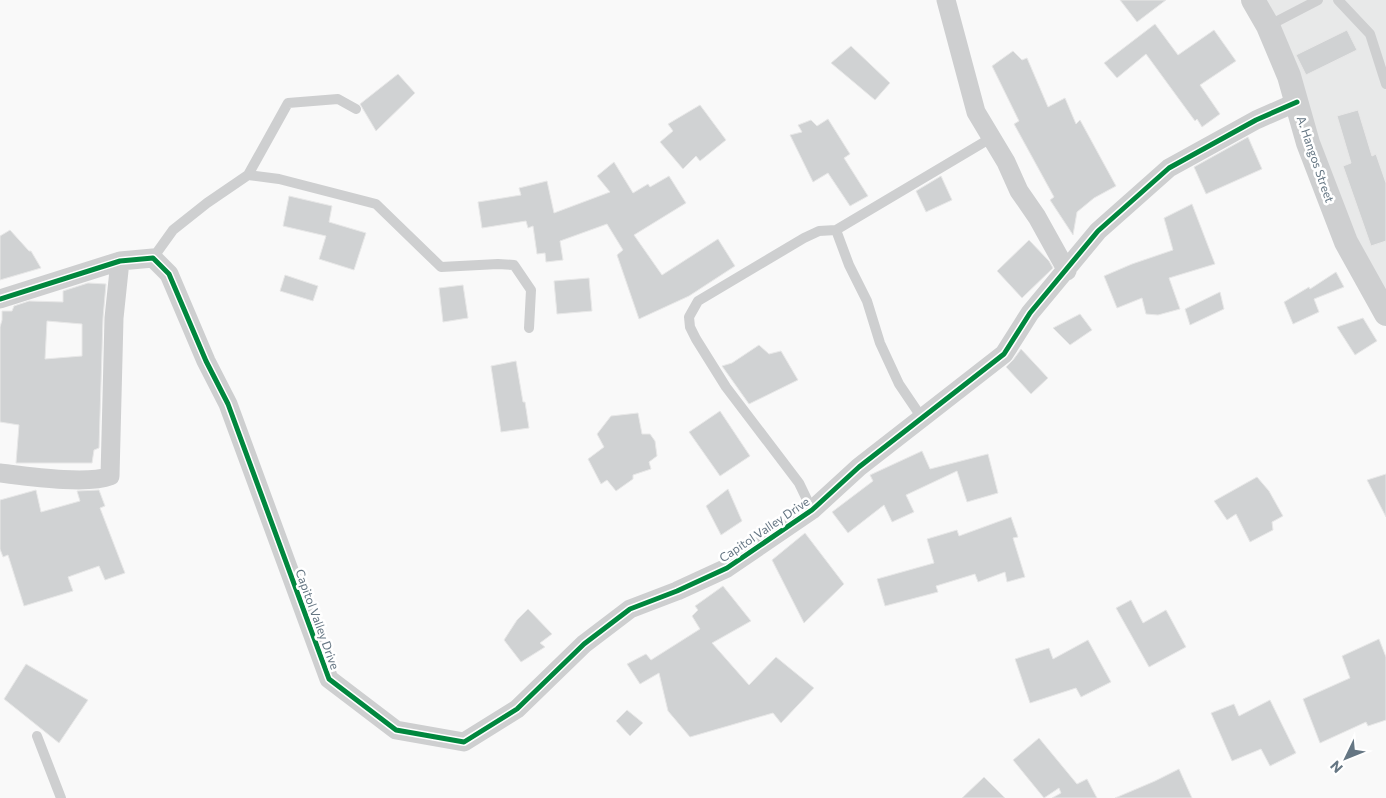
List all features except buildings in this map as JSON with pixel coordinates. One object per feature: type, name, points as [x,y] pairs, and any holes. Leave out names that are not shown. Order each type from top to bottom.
[{"type":"street","points":[[946,0],[976,112],[1006,162],[1019,191],[1037,217],[1067,271]]},
{"type":"street","name":"A. Hangos Street","points":[[1253,0],[1268,26],[1289,76],[1308,143],[1346,242],[1386,314]]},
{"type":"street","name":"Capitol Valley Drive","points":[[153,258],[169,274],[206,361],[228,404],[329,679],[396,730],[464,742],[517,709],[584,644],[630,609],[677,591],[727,568],[812,510],[859,467],[1004,354],[1030,313],[1067,271],[1098,231],[1169,168],[1256,120],[1297,102]]},
{"type":"street","points":[[0,299],[120,261],[153,258]]},
{"type":"street","points":[[0,473],[101,480],[110,476],[114,318],[120,261]]},
{"type":"lane","points":[[1268,26],[1318,0]]},
{"type":"lane","points":[[1338,0],[1370,34],[1386,84]]},
{"type":"lane","points":[[153,258],[173,230],[207,203],[248,175],[288,103],[338,99],[356,109]]},
{"type":"lane","points":[[812,510],[799,483],[726,387],[690,327],[689,317],[698,301],[774,255],[819,231],[836,230],[991,138]]},
{"type":"lane","points":[[248,175],[279,179],[376,204],[441,268],[498,264],[514,265],[531,290],[529,328]]},
{"type":"lane","points":[[836,230],[849,265],[867,301],[880,343],[899,384],[922,418]]},
{"type":"lane","points":[[37,736],[61,798]]},
{"type":"shaded area","points":[[1264,0],[1386,0],[1386,298],[1342,224]]},
{"type":"cycle path","points":[[0,299],[120,261],[153,258],[169,274],[206,361],[228,404],[329,679],[396,730],[464,742],[517,709],[584,644],[630,609],[677,591],[727,568],[812,510],[859,467],[1004,354],[1030,313],[1098,231],[1169,168],[1256,120],[1297,102]]}]
